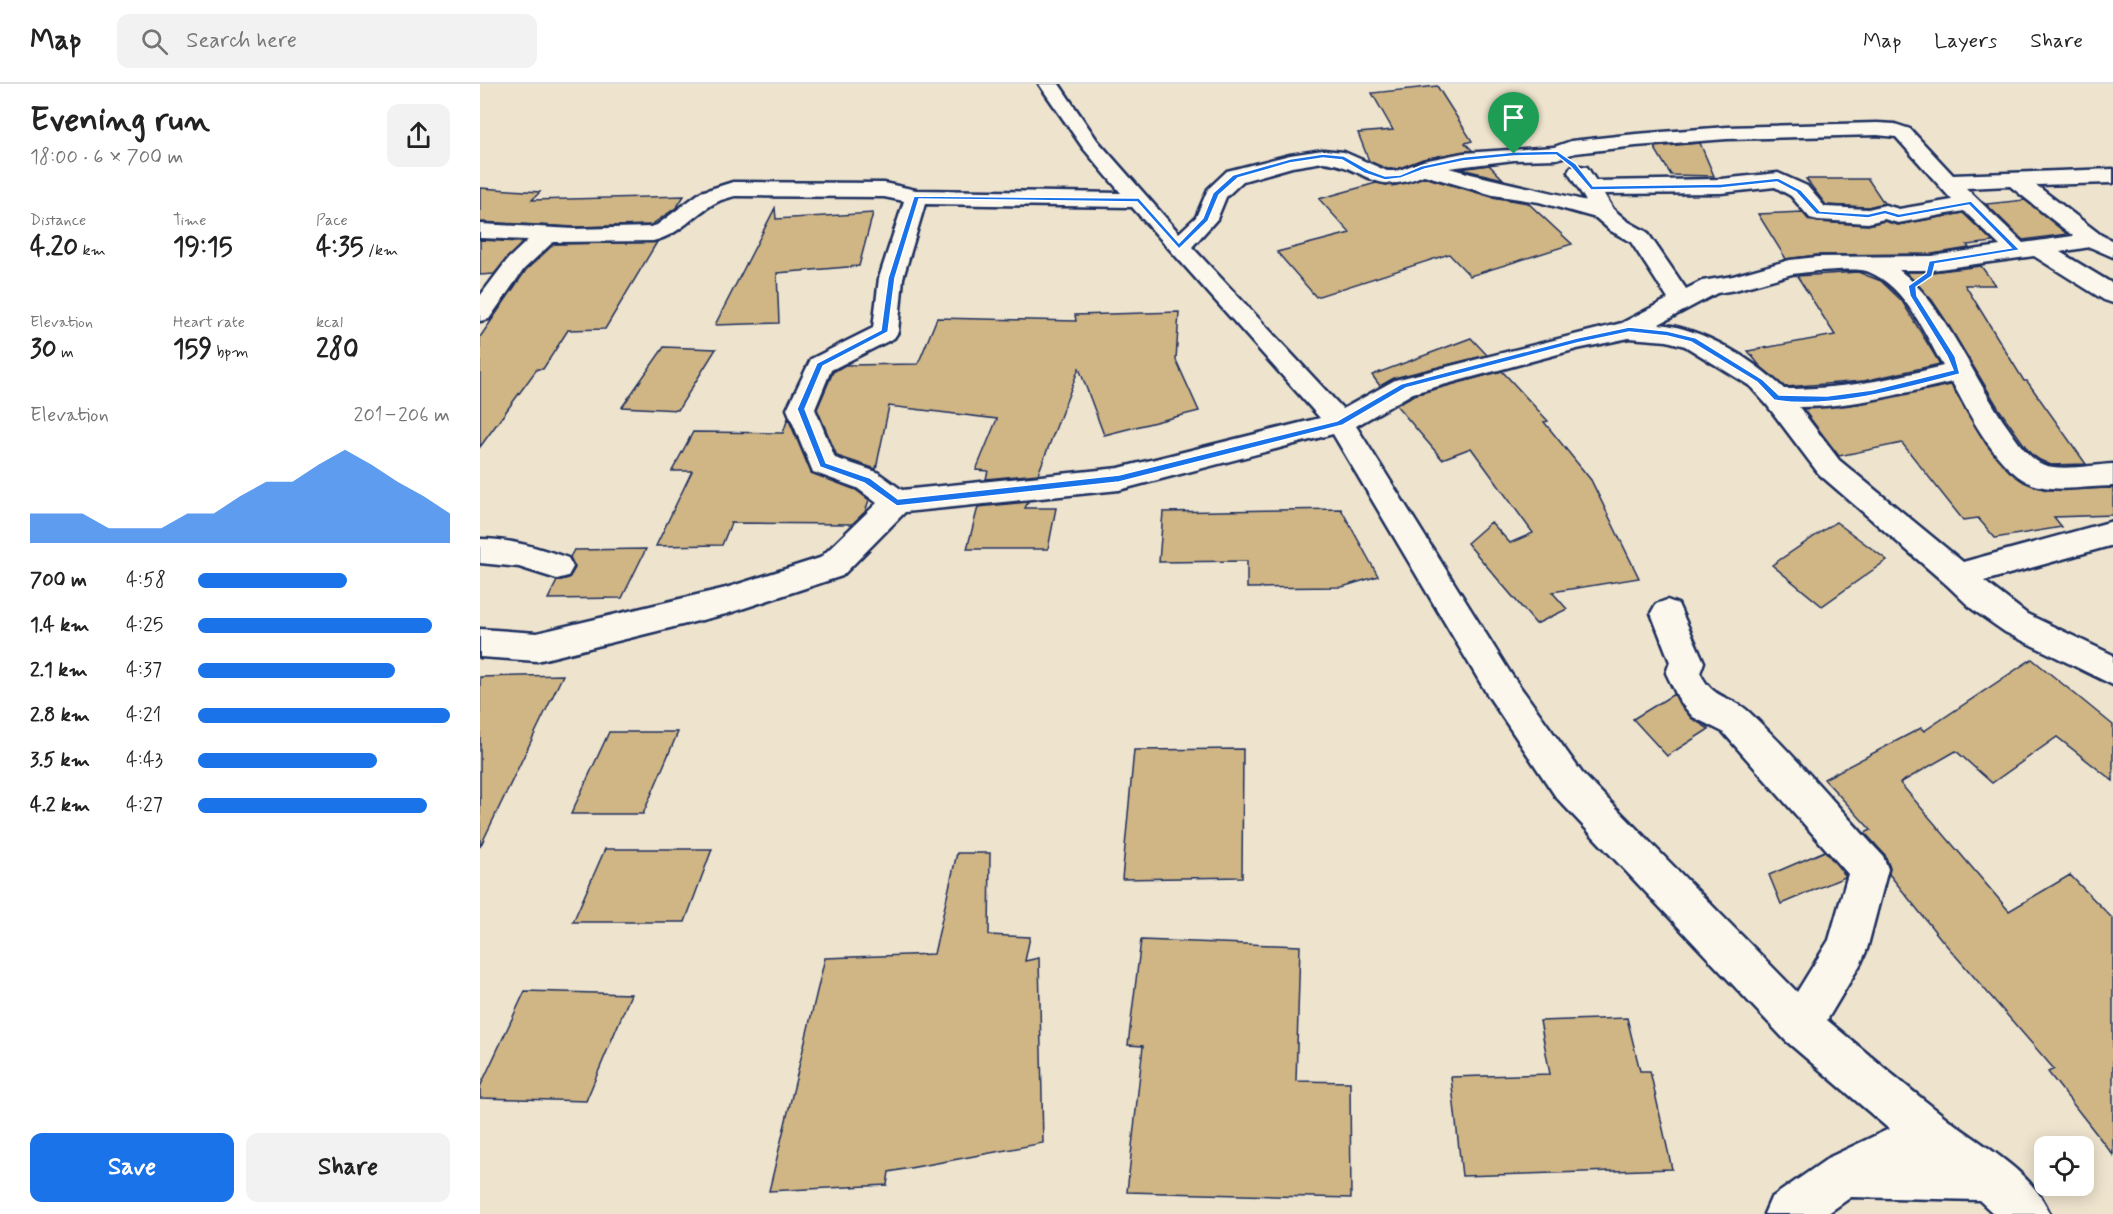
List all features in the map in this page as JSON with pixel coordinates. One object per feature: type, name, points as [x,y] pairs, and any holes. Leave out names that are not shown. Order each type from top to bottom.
[{"type":"street","points":[[1049,84],[1090,144],[1179,247],[1340,423],[1499,684],[1569,785],[1800,1025],[1929,1133],[1989,1177],[2027,1214]]},
{"type":"street","points":[[1179,247],[1206,219],[1216,194],[1235,176],[1290,161],[1323,156],[1344,158],[1385,178],[1401,177],[1423,168],[1463,159],[1557,153],[1571,147],[1727,133],[1895,130],[1903,133],[1947,182],[2027,249],[2113,295]]},
{"type":"street","points":[[1557,153],[1574,165],[1591,188],[1604,213],[1619,226],[1639,237],[1679,304],[1694,340]]},
{"type":"street","points":[[1423,168],[1501,190],[1540,196],[1604,213]]},
{"type":"street","points":[[1947,182],[2113,176]]},
{"type":"street","points":[[1591,188],[1721,186],[1778,180],[1799,191],[1866,264],[1902,283],[1914,296],[1951,356],[1957,372],[2018,463],[2038,476],[2113,475]]},
{"type":"street","points":[[2014,180],[2103,245]]},
{"type":"street","points":[[480,231],[574,236],[653,234],[666,230],[709,197],[733,189],[884,190],[916,197],[1139,200]]},
{"type":"street","points":[[897,502],[867,480],[823,465],[801,409],[820,364],[885,332],[891,278],[916,197]]},
{"type":"street","points":[[1910,229],[1971,202]]},
{"type":"street","points":[[1818,213],[1868,216],[1885,212],[1910,229],[1936,262]]},
{"type":"street","points":[[480,313],[516,264],[549,233]]},
{"type":"street","points":[[480,644],[537,647],[726,601],[831,567],[897,502],[1119,478],[1340,423],[1404,386],[1577,341],[1629,330],[1711,286],[1735,283],[1790,267],[1817,264],[1936,262],[2027,249],[2103,245]]},
{"type":"street","points":[[1914,296],[1912,286],[1930,274],[1936,262]]},
{"type":"street","points":[[1629,330],[1667,333],[1694,340],[1759,380],[1777,398],[1828,467],[1958,576],[1983,600],[2016,623],[2113,671]]},
{"type":"street","points":[[1777,398],[1827,398],[1872,392],[1957,372]]},
{"type":"street","points":[[1958,576],[2113,532]]},
{"type":"street","points":[[480,551],[497,550],[527,555],[557,567]]},
{"type":"street","points":[[1667,613],[1687,662],[1683,673],[1692,692],[1704,706],[1735,722],[1869,869],[1847,949],[1800,1025]]},
{"type":"street","points":[[1787,1214],[1846,1173],[1929,1133]]},
{"type":"street","points":[[1846,1173],[1989,1177]]},
{"type":"building","points":[[1437,86],[1472,141],[1465,143],[1472,150],[1423,159],[1397,169],[1387,169],[1369,161],[1358,133],[1393,130],[1372,93]]},
{"type":"building","points":[[1700,143],[1714,176],[1671,175],[1654,147]]},
{"type":"building","points":[[1489,165],[1503,179],[1461,169]]},
{"type":"building","points":[[1424,177],[1492,197],[1528,203],[1572,244],[1470,276],[1449,254],[1316,297],[1277,252],[1350,233],[1319,199],[1376,183],[1393,186]]},
{"type":"building","points":[[1806,179],[1868,179],[1884,203],[1868,207],[1826,205]]},
{"type":"building","points":[[480,188],[540,192],[532,200],[684,196],[677,207],[651,225],[574,227],[480,222]]},
{"type":"building","points":[[2025,200],[2067,234],[2023,240],[1986,204]]},
{"type":"building","points":[[775,208],[776,219],[873,213],[859,266],[777,273],[779,323],[715,325]]},
{"type":"building","points":[[1802,212],[1808,219],[1817,222],[1868,225],[1884,221],[1898,225],[1963,213],[1993,242],[1967,245],[1969,248],[1932,254],[1817,255],[1786,259],[1758,214]]},
{"type":"building","points":[[480,240],[523,242],[494,274],[480,275]]},
{"type":"building","points":[[657,242],[605,329],[568,330],[543,369],[537,369],[480,447],[480,337],[526,270],[554,244]]},
{"type":"building","points":[[1981,266],[1995,285],[1965,285],[2024,381],[2027,381],[2086,464],[2051,465],[2030,453],[1999,409],[1932,300],[1905,272],[1932,272]]},
{"type":"building","points":[[1858,272],[1881,281],[1902,301],[1940,364],[1864,381],[1785,387],[1760,366],[1748,351],[1835,335],[1797,276]]},
{"type":"building","points":[[1179,312],[1176,360],[1199,411],[1104,435],[1079,368],[1038,474],[986,479],[988,471],[976,470],[997,419],[889,406],[876,469],[837,456],[817,409],[833,372],[845,365],[918,364],[937,318],[1076,321],[1075,315]]},
{"type":"building","points":[[1471,338],[1487,355],[1394,378],[1380,386],[1372,375]]},
{"type":"building","points":[[664,347],[716,349],[678,410],[622,407]]},
{"type":"building","points":[[1502,371],[1548,421],[1544,422],[1591,480],[1639,578],[1552,592],[1567,609],[1536,624],[1467,543],[1491,522],[1510,543],[1533,533],[1471,448],[1442,459],[1396,405],[1414,395]]},
{"type":"building","points":[[1951,385],[1986,444],[2010,472],[2024,482],[2047,490],[2113,488],[2113,515],[2054,517],[2062,527],[1995,538],[1978,518],[1963,520],[1902,443],[1839,456],[1803,409],[1857,404]]},
{"type":"building","points":[[788,418],[811,473],[856,490],[869,500],[865,512],[852,524],[731,523],[722,545],[656,546],[692,471],[672,471],[693,432],[783,433]]},
{"type":"building","points":[[1028,502],[1025,508],[1056,508],[1048,549],[967,549],[978,507]]},
{"type":"building","points":[[1341,509],[1378,576],[1342,587],[1247,588],[1247,561],[1159,562],[1163,512]]},
{"type":"building","points":[[1836,522],[1887,560],[1822,606],[1772,565]]},
{"type":"building","points":[[646,549],[622,598],[548,599],[557,581],[569,578],[575,568],[570,557],[574,550]]},
{"type":"building","points":[[2032,659],[2113,725],[2113,781],[2057,737],[1992,783],[1956,751],[1900,783],[2009,911],[2070,875],[2113,919],[2113,1155],[2048,1072],[2054,1069],[1941,939],[1889,874],[1890,868],[1885,855],[1865,833],[1871,830],[1824,779],[1921,728],[1924,731]]},
{"type":"building","points":[[563,675],[480,847],[480,677]]},
{"type":"building","points":[[1674,694],[1691,718],[1709,729],[1667,756],[1633,719]]},
{"type":"building","points":[[609,732],[678,732],[643,814],[571,814]]},
{"type":"building","points":[[1243,749],[1242,877],[1122,879],[1134,750]]},
{"type":"building","points":[[605,849],[712,849],[685,922],[573,922]]},
{"type":"building","points":[[1825,851],[1845,877],[1781,904],[1769,875]]},
{"type":"building","points":[[957,853],[990,853],[989,935],[1030,937],[1025,961],[1039,958],[1043,1143],[889,1172],[887,1185],[769,1191],[825,958],[934,954]]},
{"type":"building","points":[[1141,940],[1300,946],[1296,1081],[1350,1082],[1351,1198],[1127,1192],[1143,1046],[1128,1045]]},
{"type":"building","points":[[525,991],[631,994],[586,1101],[480,1098],[480,1087]]},
{"type":"building","points":[[1627,1018],[1640,1071],[1650,1071],[1672,1169],[1462,1176],[1451,1077],[1550,1074],[1540,1021]]},
{"type":"route","points":[[1557,153],[1574,165],[1591,188],[1721,186],[1778,180],[1799,191],[1818,213],[1868,216],[1885,212],[1898,216],[1971,202],[2017,250],[1932,262],[1930,274],[1912,286],[1914,296],[1951,356],[1957,372],[1872,392],[1827,398],[1777,398],[1759,380],[1694,340],[1667,333],[1629,330],[1577,341],[1404,386],[1370,408],[1340,423],[1119,478],[897,502],[867,480],[823,465],[801,409],[820,364],[885,332],[891,278],[916,197],[1139,200],[1179,247],[1206,219],[1216,194],[1235,176],[1290,161],[1323,156],[1344,158],[1385,178],[1401,177],[1423,168],[1463,159],[1514,154],[1557,153]]}]
